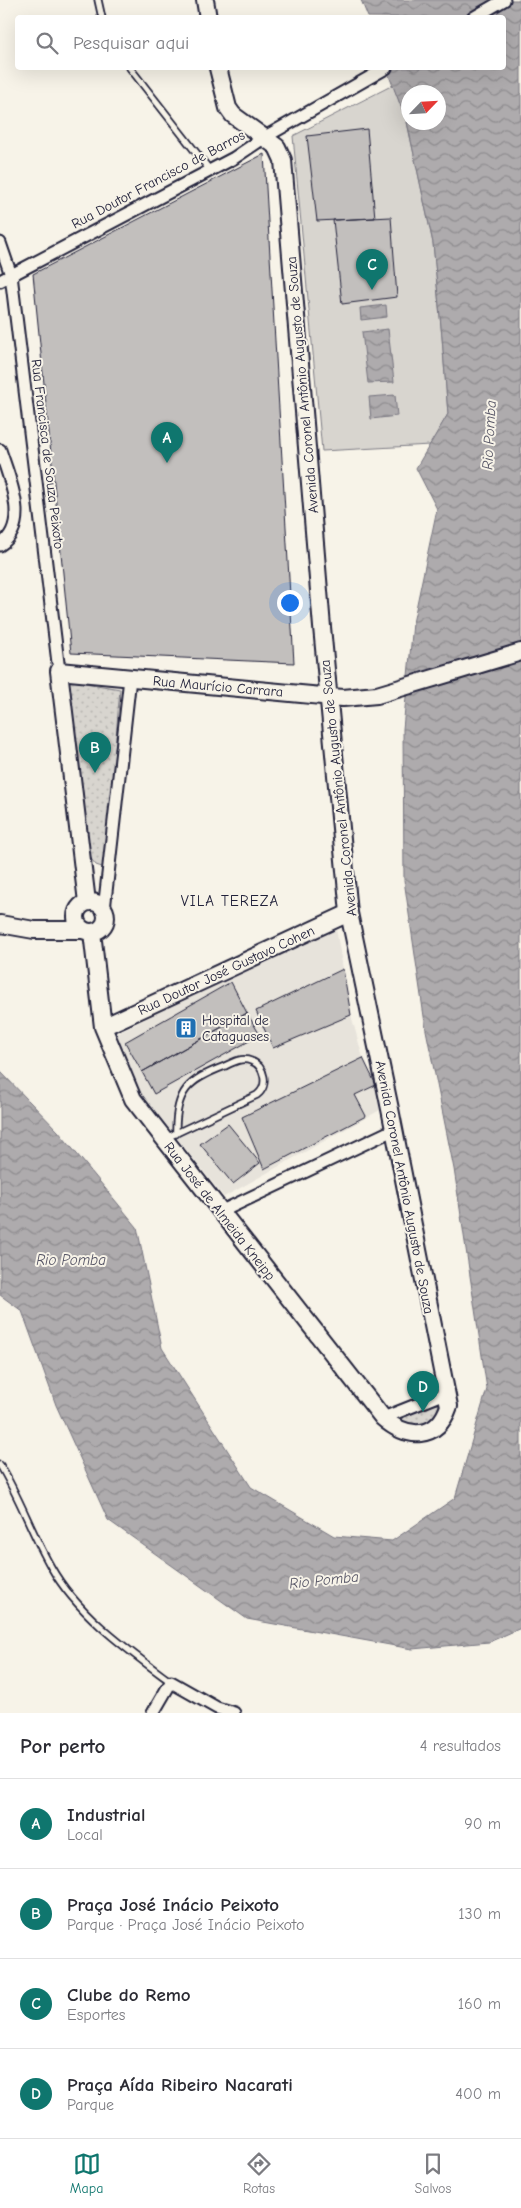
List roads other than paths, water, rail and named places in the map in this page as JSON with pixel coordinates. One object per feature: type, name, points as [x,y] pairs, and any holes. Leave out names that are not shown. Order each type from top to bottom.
[{"type":"street","points":[[204,0],[207,15]]},
{"type":"street","points":[[478,15],[504,0]]},
{"type":"street","name":"Avenida Coronel Antônio Augusto de Souza","points":[[218,70],[228,108],[233,115],[277,146],[283,160],[328,696],[349,913],[449,1406],[442,1421],[429,1430]]},
{"type":"street","name":"Rua Doutor Francisco de Barros","points":[[0,282],[209,169],[234,158],[265,137],[382,70]]},
{"type":"street","name":"Rua Francisca de Souza Peixoto","points":[[0,243],[11,275],[59,671]]},
{"type":"street","points":[[0,450],[14,492],[15,515],[11,537],[1,545]]},
{"type":"street","name":"Rua Maurício Carrara","points":[[59,671],[343,698],[377,695],[521,652]]},
{"type":"street","points":[[59,671],[82,906],[76,922],[87,931]]},
{"type":"street","points":[[0,924],[34,930],[97,931],[104,924],[130,678]]},
{"type":"street","points":[[52,929],[82,906],[97,902],[104,910]]},
{"type":"street","name":"Rua Doutor José Gustavo Cohen","points":[[103,1027],[349,913]]},
{"type":"street","name":"Rua José de Almeida Kneipp","points":[[87,931],[103,1027],[133,1099],[170,1136],[220,1212],[383,1418],[393,1427],[405,1433],[415,1434],[429,1430]]},
{"type":"street","points":[[220,1212],[393,1130]]},
{"type":"street","points":[[383,1418],[446,1393]]},
{"type":"street","points":[[153,1713],[171,1682],[217,1708],[234,1713]]},
{"type":"lane","points":[[98,0],[101,15]]},
{"type":"lane","points":[[132,70],[209,169]]},
{"type":"lane","points":[[240,1060],[250,1060],[262,1071],[265,1079],[262,1091],[170,1136],[176,1123],[180,1101],[191,1082],[201,1075],[240,1060]]},
{"type":"lane","points":[[0,1465],[20,1500],[51,1567],[81,1609],[171,1682]]},
{"type":"water","name":"Rio Pomba","points":[[361,0],[519,0],[521,5],[521,1628],[489,1642],[412,1649],[247,1619],[108,1520],[56,1405],[22,1311],[0,1295],[0,1071],[58,1131],[137,1227],[162,1348],[251,1487],[334,1536],[392,1541],[455,1498],[487,1389],[454,1169],[426,1030],[404,880],[403,729],[413,623],[437,509],[416,468],[448,414],[433,243],[409,130],[446,130],[446,85],[401,85],[401,107],[387,70],[506,70],[506,15],[367,15]]},
{"type":"water","points":[[386,305],[387,317],[361,320],[360,308]]},
{"type":"water","points":[[388,329],[394,382],[368,383],[362,332]]},
{"type":"water","points":[[395,395],[397,416],[371,419],[369,397]]},
{"type":"place","name":"Clube do Remo","points":[[372,290]]},
{"type":"place","name":"Industrial","points":[[167,463]]},
{"type":"place","name":"Praça José Inácio Peixoto","points":[[95,773]]},
{"type":"place","name":"Hospital de Cataguases","points":[[186,1028]]},
{"type":"place","name":"Praça Aída Ribeiro Nacarati","points":[[423,1412]]},
{"type":"district","name":"VILA TEREZA","points":[[230,901]]}]
